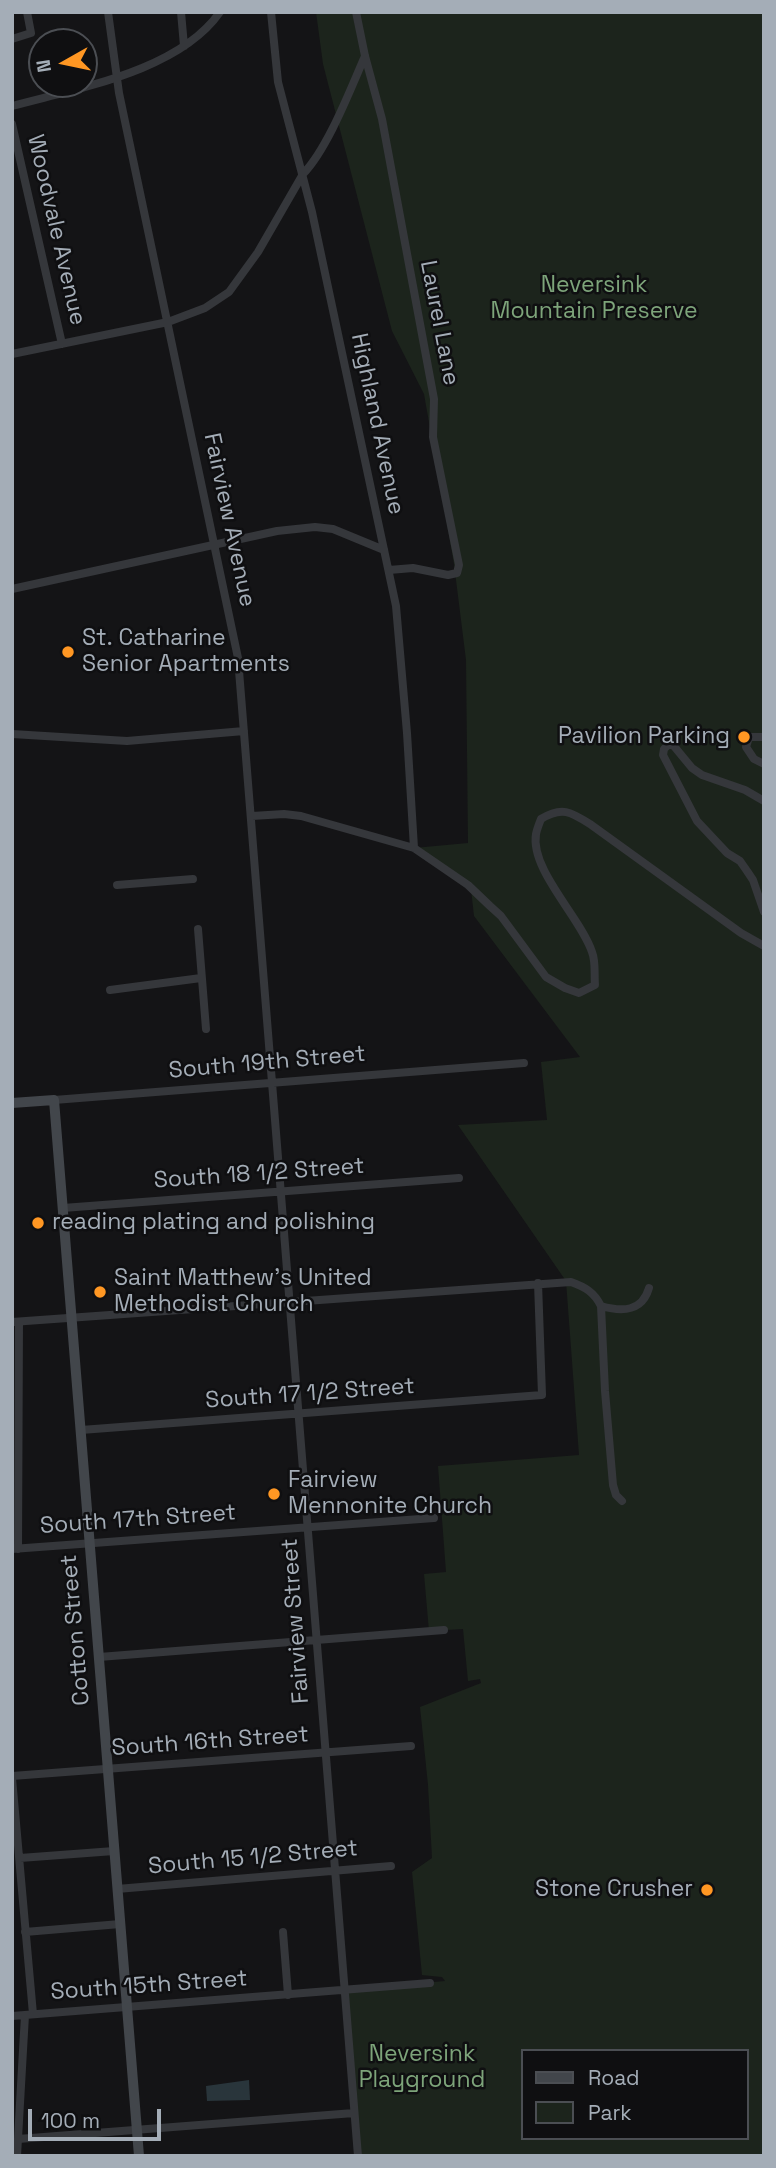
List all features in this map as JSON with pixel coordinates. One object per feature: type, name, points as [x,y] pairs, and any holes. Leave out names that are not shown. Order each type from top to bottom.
[{"type":"street","points":[[12,39],[31,33],[27,12]]},
{"type":"street","name":"Fairview Avenue","points":[[108,12],[117,76],[238,658],[273,1083]]},
{"type":"street","points":[[181,12],[184,46]]},
{"type":"street","points":[[12,106],[157,62],[202,32],[220,12]]},
{"type":"street","name":"Highland Avenue","points":[[271,12],[278,82],[303,174],[389,570],[397,619],[414,848]]},
{"type":"street","name":"Laurel Lane","points":[[356,12],[382,119],[435,399],[433,437],[459,565],[457,573],[449,575],[413,568],[389,570]]},
{"type":"street","points":[[12,354],[168,322],[205,308],[229,292],[258,252],[303,174],[312,164],[365,56]]},
{"type":"street","name":"Woodvale Avenue","points":[[12,124],[62,344]]},
{"type":"street","points":[[12,589],[277,531],[316,527],[345,533],[384,550]]},
{"type":"street","points":[[12,734],[127,741],[244,731]]},
{"type":"street","points":[[764,737],[749,737],[746,747],[754,759],[764,764]]},
{"type":"street","points":[[764,802],[745,790],[702,775],[692,768],[673,745],[664,749],[667,766],[697,821],[727,853],[740,861],[753,880],[764,912]]},
{"type":"street","points":[[252,816],[301,816],[414,848],[490,905],[546,977],[579,993],[595,985],[594,958],[587,941],[544,871],[537,852],[536,834],[541,819],[551,812],[561,810],[571,813],[590,824],[741,933],[764,946]]},
{"type":"street","points":[[117,885],[193,879]]},
{"type":"street","points":[[198,929],[206,1029]]},
{"type":"street","points":[[110,990],[201,978]]},
{"type":"street","name":"South 19th Street","points":[[12,1103],[524,1063]]},
{"type":"street","name":"Fairview Street","points":[[273,1083],[358,2156]]},
{"type":"street","name":"Cotton Street","points":[[54,1100],[139,2156]]},
{"type":"street","name":"South 18 1/2 Street","points":[[63,1208],[458,1178]]},
{"type":"street","points":[[15,1549],[16,1322],[571,1282],[586,1287],[599,1302],[618,1311],[646,1298],[649,1287]]},
{"type":"street","name":"South 17 1/2 Street","points":[[81,1430],[542,1395],[538,1283]]},
{"type":"street","points":[[599,1302],[613,1485],[616,1495],[622,1501]]},
{"type":"street","name":"South 17th Street","points":[[15,1549],[434,1518]]},
{"type":"street","points":[[99,1657],[444,1630]]},
{"type":"street","name":"South 16th Street","points":[[12,1777],[411,1746]]},
{"type":"street","points":[[12,1777],[20,1858],[29,2014],[17,2156]]},
{"type":"street","points":[[20,1858],[114,1850]]},
{"type":"street","name":"South 15 1/2 Street","points":[[117,1889],[391,1866]]},
{"type":"street","points":[[25,1932],[120,1924]]},
{"type":"street","points":[[282,1932],[288,1994]]},
{"type":"street","name":"South 15th Street","points":[[12,2016],[430,1983]]},
{"type":"street","points":[[18,2139],[354,2113]]},
{"type":"green space","name":"Neversink Mountain Preserve","points":[[316,12],[764,12],[764,2156],[358,2156],[345,1990],[445,1981],[442,1977],[422,1975],[412,1872],[432,1858],[420,1707],[481,1683],[480,1679],[468,1681],[463,1629],[429,1631],[424,1574],[446,1572],[438,1466],[579,1455],[566,1281],[458,1125],[547,1120],[541,1062],[580,1057],[474,916],[471,889],[414,848],[468,843],[466,660],[454,564],[424,394],[392,331],[323,64]]},
{"type":"shaded area","points":[[249,2080],[250,2100],[207,2101],[206,2086]]},
{"type":"place","name":"St. Catharine Senior Apartments","points":[[68,652]]},
{"type":"place","name":"Pavilion Parking","points":[[744,737]]},
{"type":"place","name":"reading plating and polishing","points":[[38,1223]]},
{"type":"place","name":"Saint Matthew's United Methodist Church","points":[[100,1292]]},
{"type":"place","name":"Fairview Mennonite Church","points":[[274,1494]]},
{"type":"place","name":"Stone Crusher","points":[[707,1890]]},
{"type":"park label","name":"Neversink Playground","points":[[422,2068]]}]
